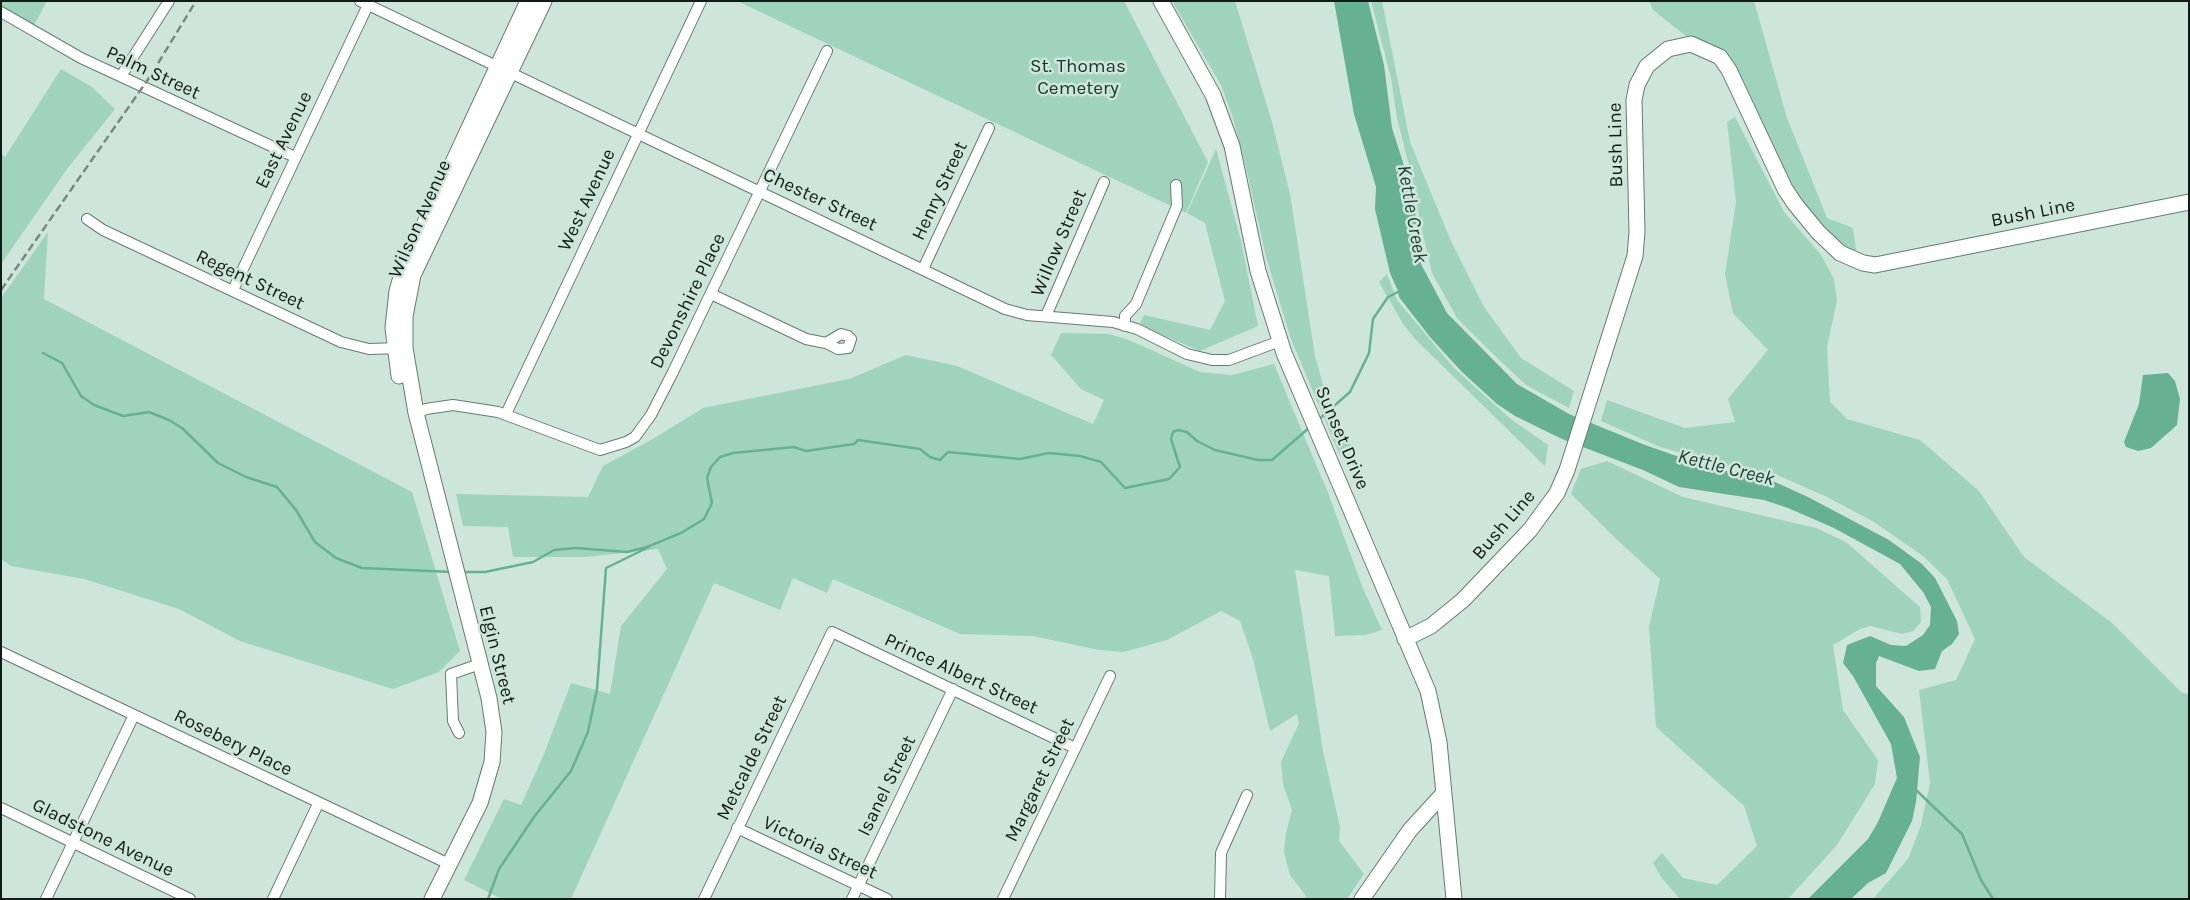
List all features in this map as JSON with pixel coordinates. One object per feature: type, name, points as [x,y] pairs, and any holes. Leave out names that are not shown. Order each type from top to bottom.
[{"type":"street","points":[[120,76],[169,1]]},
{"type":"street","name":"Wilson Avenue","points":[[416,413],[399,348],[414,275],[504,71],[528,1]]},
{"type":"street","name":"Wilson Avenue","points":[[504,71],[544,1]]},
{"type":"street","name":"West Avenue","points":[[506,414],[701,1]]},
{"type":"street","name":"Sunset Drive","points":[[1160,1],[1213,94],[1232,146],[1258,271],[1280,342],[1405,639],[1415,658],[1432,706],[1439,742],[1454,899]]},
{"type":"street","name":"Chester Street","points":[[364,3],[1005,309],[1027,315],[1096,319],[1125,326],[1186,354],[1212,360],[1229,360],[1280,342]]},
{"type":"street","name":"East Avenue","points":[[233,290],[364,3]]},
{"type":"street","name":"Palm Street","points":[[1,12],[62,49],[295,157]]},
{"type":"street","name":"Bush Line","points":[[1405,639],[1427,628],[1458,605],[1530,530],[1557,494],[1591,397],[1632,268],[1637,244],[1634,100],[1637,85],[1643,72],[1654,59],[1675,46],[1691,44],[1699,46],[1713,52],[1724,62],[1785,189],[1795,204],[1818,232],[1840,253],[1863,263],[1876,265],[2189,202]]},
{"type":"street","name":"Devonshire Place","points":[[506,414],[600,450],[626,442],[642,429],[651,415],[711,294],[826,51]]},
{"type":"street","name":"Henry Street","points":[[923,269],[989,128]]},
{"type":"street","name":"Willow Street","points":[[1046,316],[1104,182]]},
{"type":"street","points":[[1125,326],[1125,316],[1136,304],[1177,206],[1176,186]]},
{"type":"street","name":"Regent Street","points":[[87,218],[103,230],[350,346],[369,349],[399,348]]},
{"type":"street","points":[[711,294],[806,339],[826,342]]},
{"type":"street","points":[[416,413],[426,409],[453,405],[506,414]]},
{"type":"street","name":"Elgin Street","points":[[416,413],[480,664],[493,724],[492,762],[480,803],[432,899]]},
{"type":"street","name":"Prince Albert Street","points":[[832,632],[1075,748]]},
{"type":"street","name":"Metcalde Street","points":[[704,899],[832,632]]},
{"type":"street","name":"Rosebery Place","points":[[1,652],[318,804],[449,864]]},
{"type":"street","points":[[458,733],[453,721],[451,674],[455,671],[480,664]]},
{"type":"street","name":"Margaret Street","points":[[1002,899],[1110,676]]},
{"type":"street","name":"Isanel Street","points":[[852,899],[953,689]]},
{"type":"street","points":[[46,899],[134,715]]},
{"type":"street","points":[[1220,899],[1221,853],[1247,794]]},
{"type":"street","points":[[1362,899],[1410,830],[1443,794]]},
{"type":"street","points":[[273,899],[318,804]]},
{"type":"street","name":"Gladstone Avenue","points":[[1,808],[190,899]]},
{"type":"street","name":"Victoria Street","points":[[737,828],[887,899]]},
{"type":"green space","points":[[1,1],[47,1],[33,27],[1,8]]},
{"type":"green space","name":"St. Thomas Cemetery","points":[[737,1],[1124,1],[1208,162],[1186,213]]},
{"type":"green space","points":[[1172,1],[1235,1],[1272,122],[1290,194],[1315,356],[1328,403],[1353,449],[1340,456],[1291,339],[1266,257],[1233,118],[1221,85]]},
{"type":"green space","points":[[1371,1],[1382,1],[1410,142],[1450,239],[1484,307],[1521,358],[1574,391],[1569,408],[1526,385],[1490,351],[1457,318],[1432,273],[1420,222],[1415,189],[1397,118],[1391,78]]},
{"type":"green space","points":[[1649,1],[1754,1],[1787,118],[1827,218],[1853,228],[1857,256],[1842,248],[1815,222],[1786,177],[1723,56],[1695,43],[1653,10]]},
{"type":"green space","points":[[61,69],[92,87],[115,109],[67,169],[1,264],[1,154],[5,157]]},
{"type":"green space","points":[[1735,117],[1784,212],[1821,255],[1834,279],[1837,301],[1827,347],[1830,402],[1847,419],[1920,440],[1979,491],[2024,557],[2112,623],[2182,693],[2189,694],[2189,899],[1873,899],[1908,859],[1921,825],[1930,783],[1919,690],[1956,680],[1975,639],[1947,579],[1923,556],[1874,522],[1827,497],[1775,474],[1730,466],[1660,447],[1601,421],[1607,400],[1685,428],[1735,422],[1728,399],[1768,350],[1733,313],[1725,274],[1736,202],[1727,122]]},
{"type":"green space","points":[[1216,149],[1241,241],[1258,326],[1200,351],[1139,325],[1144,315],[1210,330],[1225,301],[1205,223],[1187,213]]},
{"type":"green space","points":[[48,232],[44,299],[412,492],[460,651],[439,672],[393,689],[240,641],[179,609],[84,579],[11,566],[1,559],[1,298]]},
{"type":"green space","points":[[1387,274],[1397,300],[1454,368],[1512,420],[1548,445],[1545,466],[1416,340],[1403,324],[1379,282]]},
{"type":"green space","points":[[1061,333],[1109,334],[1129,340],[1200,372],[1232,375],[1274,364],[1328,493],[1362,586],[1382,630],[1366,635],[1335,636],[1329,576],[1295,570],[1323,751],[1340,827],[1339,841],[1364,874],[1347,899],[1305,899],[1306,896],[1290,875],[1284,852],[1286,833],[1292,810],[1283,784],[1281,762],[1299,723],[1297,714],[1270,731],[1253,659],[1240,621],[1221,611],[1167,640],[1124,652],[1099,650],[1033,636],[960,634],[833,579],[827,593],[793,578],[780,610],[714,583],[571,899],[502,899],[464,880],[504,799],[521,805],[544,754],[571,683],[610,694],[621,626],[667,569],[658,549],[586,557],[513,557],[508,527],[463,526],[456,494],[588,497],[603,466],[653,439],[703,408],[849,379],[906,355],[957,366],[1093,424],[1104,400],[1081,389],[1051,355]]},
{"type":"green space","points":[[1607,461],[1683,497],[1816,528],[1846,542],[1920,607],[1921,622],[1913,631],[1902,634],[1870,626],[1860,629],[1833,645],[1843,710],[1878,760],[1875,784],[1837,845],[1788,899],[1680,899],[1661,877],[1653,863],[1662,853],[1683,878],[1717,885],[1757,846],[1744,806],[1656,727],[1649,627],[1660,579],[1571,494],[1581,469]]},
{"type":"water","name":"Kettle Creek","points":[[1334,1],[1368,1],[1384,65],[1392,128],[1413,194],[1421,264],[1447,313],[1517,384],[1569,414],[1645,445],[1714,469],[1764,477],[1808,497],[1889,540],[1922,564],[1935,578],[1957,621],[1959,634],[1952,644],[1942,651],[1935,669],[1919,671],[1879,656],[1876,663],[1876,686],[1904,717],[1920,757],[1916,802],[1912,821],[1886,873],[1868,883],[1851,899],[1808,899],[1868,839],[1878,822],[1897,778],[1891,744],[1853,676],[1843,663],[1847,645],[1870,636],[1891,645],[1906,646],[1923,635],[1930,625],[1931,607],[1923,592],[1900,564],[1834,528],[1764,500],[1679,487],[1643,470],[1562,439],[1515,416],[1497,404],[1461,371],[1430,337],[1399,297],[1390,273],[1375,209],[1376,187],[1354,114]]},
{"type":"water","points":[[2168,373],[2175,381],[2180,399],[2177,425],[2151,448],[2138,451],[2126,447],[2124,442],[2139,404],[2143,375]]},
{"type":"waterway","points":[[1318,420],[1350,392],[1369,353],[1373,319],[1388,297],[1402,290]]},
{"type":"waterway","points":[[43,353],[62,363],[81,396],[94,405],[123,416],[149,412],[169,420],[182,428],[218,463],[246,477],[277,487],[296,510],[315,542],[336,558],[362,568],[452,572]]},
{"type":"waterway","points":[[463,572],[485,572],[533,562],[554,550],[576,548],[627,552],[647,547],[681,533],[704,519],[712,503],[707,478],[711,467],[720,457],[733,453],[794,447],[806,451],[854,444],[858,440],[920,449],[930,457],[940,460],[948,452],[1020,459],[1049,453],[1080,456],[1101,462],[1125,488],[1169,479],[1180,467],[1171,439],[1173,432],[1178,430],[1187,432],[1197,441],[1215,450],[1258,460],[1272,460],[1310,427]]},
{"type":"waterway","points":[[488,899],[499,869],[534,817],[571,771],[588,732],[597,689],[606,568],[649,547]]},
{"type":"waterway","points":[[1916,790],[1962,834],[1981,880],[1993,899]]},
{"type":"railway","points":[[1,290],[149,78],[196,1]]}]
